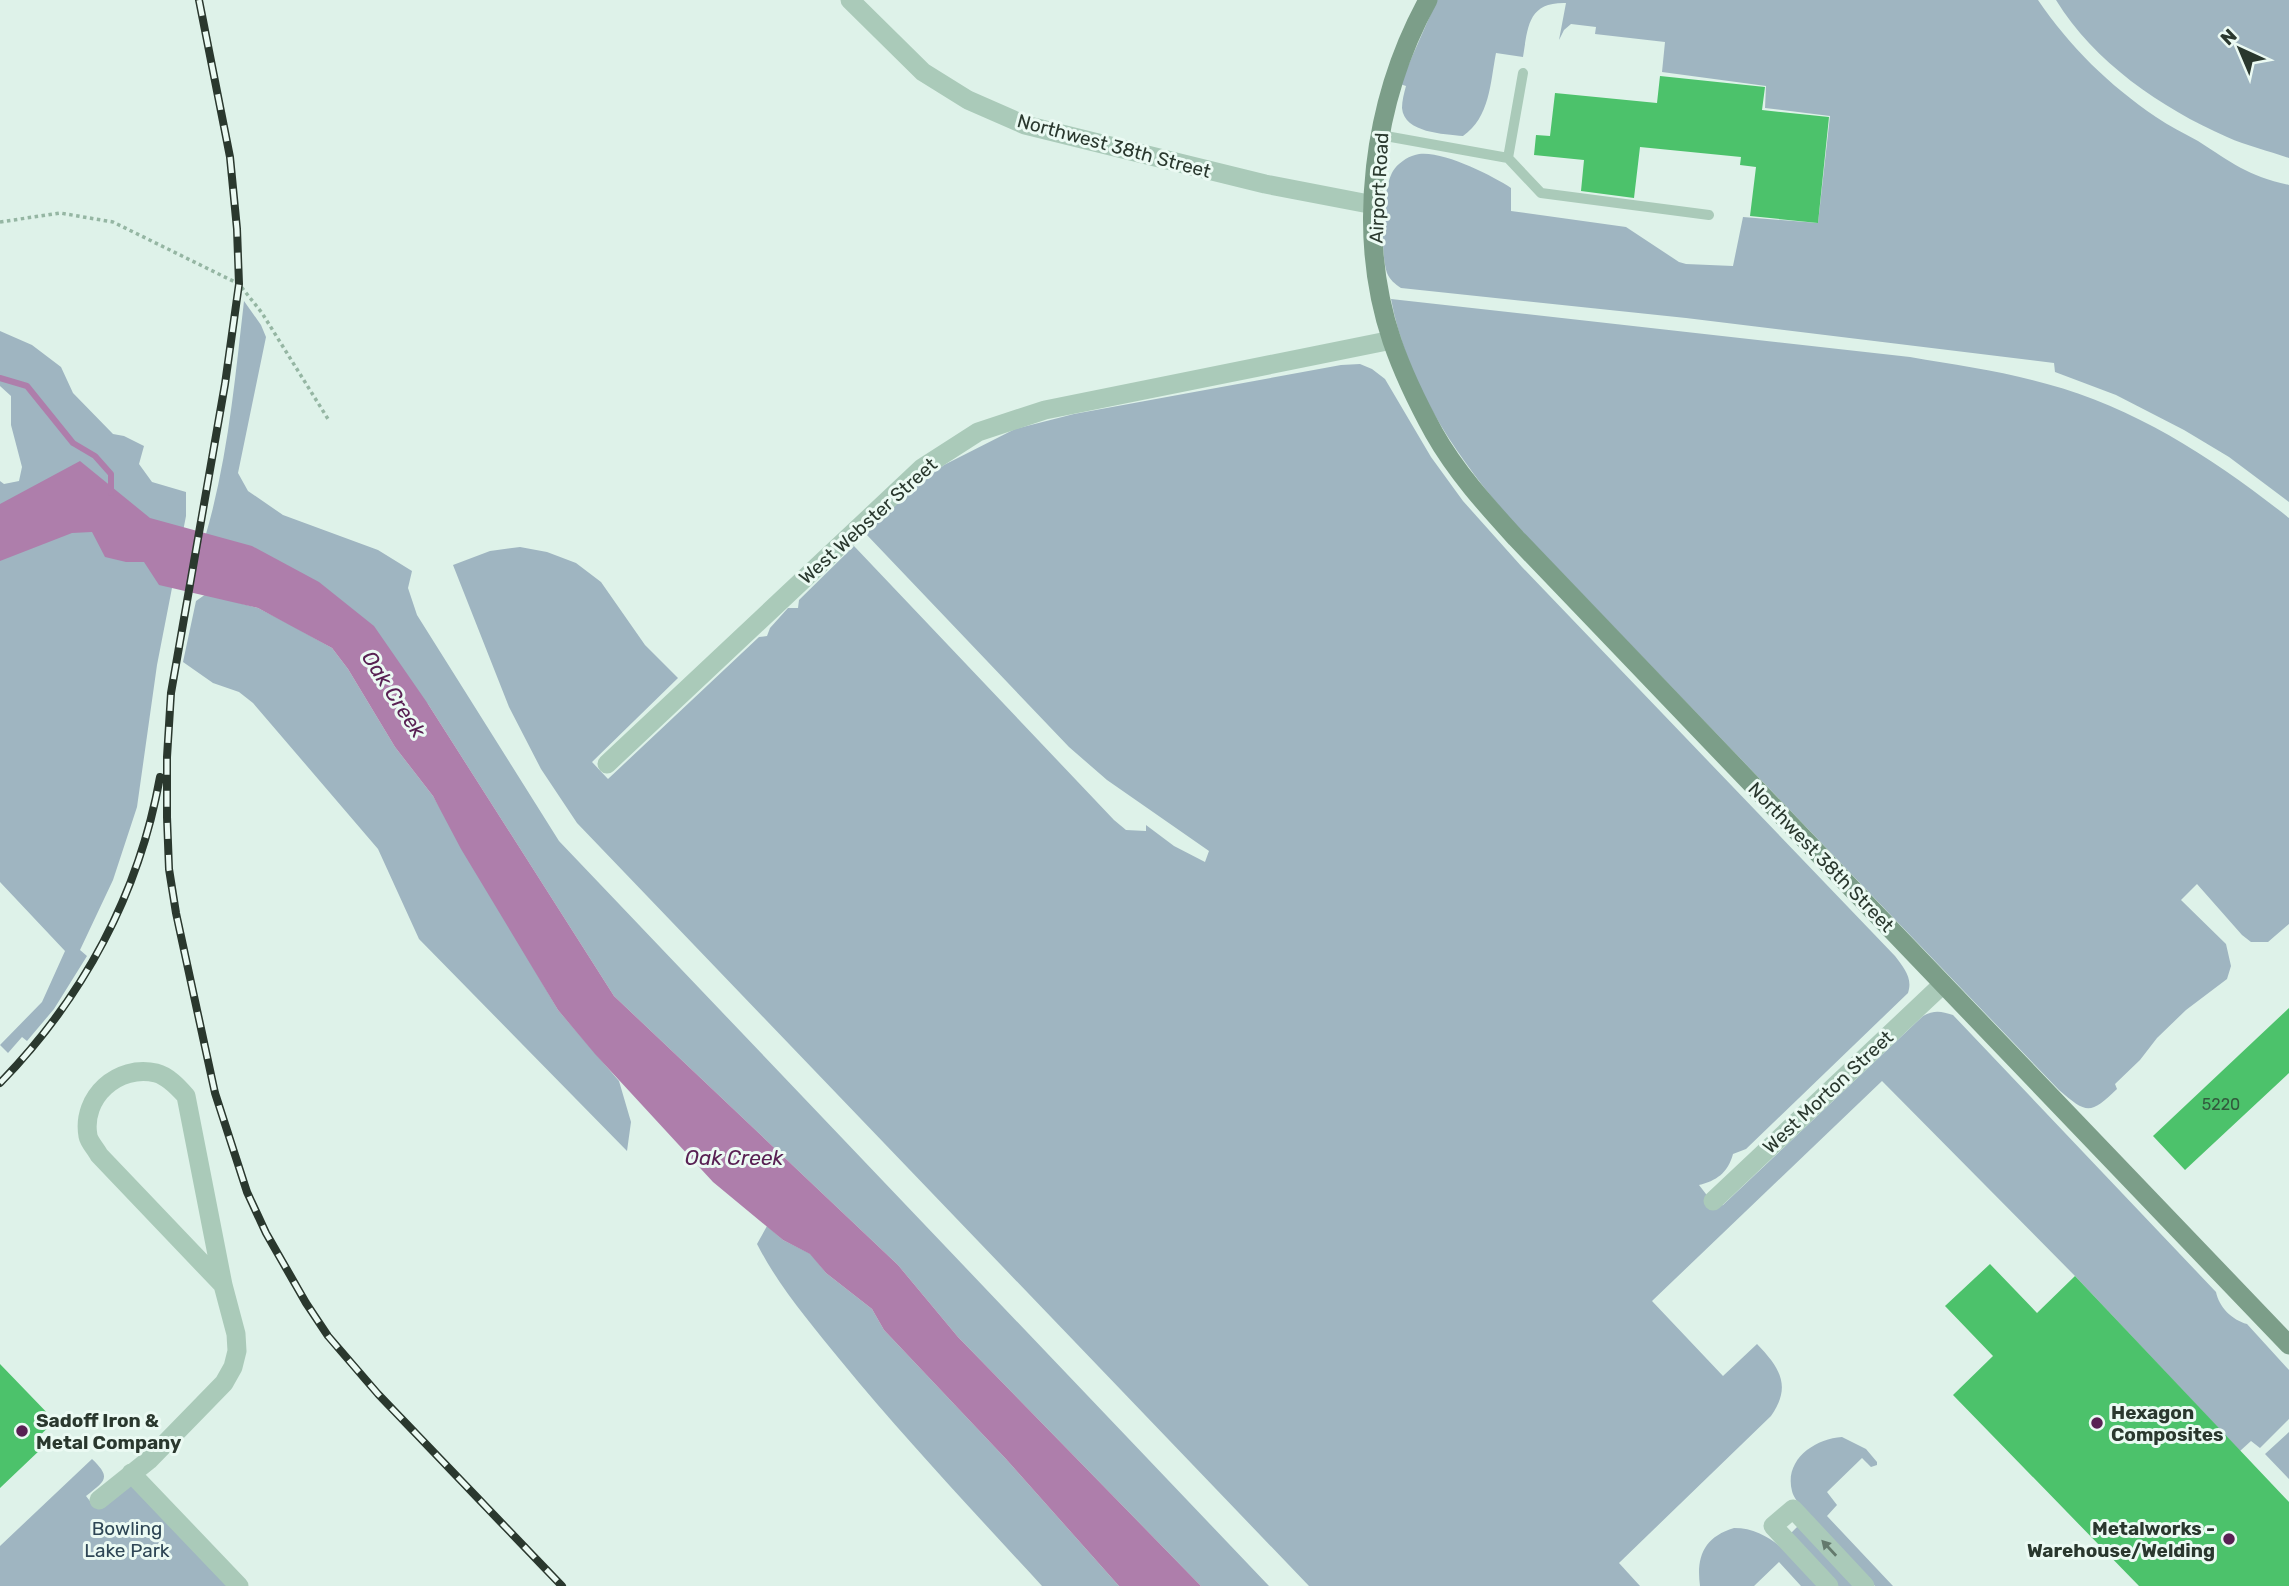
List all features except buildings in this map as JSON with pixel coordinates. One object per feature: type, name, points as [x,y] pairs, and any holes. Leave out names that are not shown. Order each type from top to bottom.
[{"type":"main road","name":"Airport Road","points":[[1392,340],[1375,258],[1374,205],[1380,135],[1396,73],[1428,0]]},
{"type":"main road","name":"Northwest 38th Street","points":[[1392,340],[1436,435],[1485,504],[2289,1345]]},
{"type":"street","name":"Northwest 38th Street","points":[[850,0],[923,72],[968,100],[1025,125],[1265,184],[1374,205]]},
{"type":"street","name":"West Webster Street","points":[[607,764],[922,468],[978,432],[1045,410],[1392,340]]},
{"type":"street","name":"West Morton Street","points":[[1713,1201],[1943,984]]},
{"type":"street","points":[[99,1500],[149,1460],[224,1383],[233,1367],[237,1351],[236,1334],[223,1285],[186,1096],[174,1083],[157,1073],[135,1072],[119,1075],[103,1086],[90,1110],[88,1137],[99,1155],[223,1285]]},
{"type":"street","points":[[131,1473],[239,1586]]},
{"type":"street","points":[[1829,1586],[1773,1526],[1793,1509],[1865,1586]]},
{"type":"lane","points":[[1508,158],[1523,74]]},
{"type":"lane","points":[[1380,135],[1508,158],[1541,193],[1709,215]]},
{"type":"path","points":[[0,222],[60,214],[114,222],[239,284],[262,313],[328,419]]},
{"type":"green space","points":[[1437,0],[2038,0],[2077,49],[2139,105],[2241,168],[2289,185],[2289,502],[2229,457],[2184,430],[2116,395],[2055,372],[2054,363],[1686,318],[1401,288],[1390,278],[1385,264],[1384,206],[1393,171],[1402,161],[1415,155],[1437,155],[1450,159],[1511,188],[1511,211],[1626,227],[1686,264],[1733,266],[1743,217],[1818,223],[1830,116],[1765,108],[1766,86],[1662,72],[1665,42],[1595,34],[1596,27],[1571,24],[1559,40],[1566,3],[1553,4],[1537,11],[1526,35],[1523,57],[1496,53],[1484,110],[1463,136],[1426,131],[1410,123],[1402,108],[1406,86],[1400,84]]},
{"type":"green space","points":[[2056,0],[2289,0],[2289,158],[2227,137],[2154,97],[2109,63],[2089,43]]},
{"type":"green space","points":[[1391,299],[1910,357],[2013,375],[2080,394],[2113,407],[2175,439],[2233,476],[2289,518],[2289,924],[2268,942],[2251,942],[2197,884],[2181,900],[2226,944],[2231,966],[2227,979],[2186,1010],[2157,1038],[2140,1060],[2115,1084],[2117,1089],[2100,1104],[2088,1108],[2076,1104],[2059,1090],[1512,521],[1472,471],[1436,418],[1409,361],[1398,331]]},
{"type":"green space","points":[[244,301],[266,337],[238,473],[248,491],[283,515],[378,550],[412,571],[408,588],[417,615],[559,841],[1269,1586],[1201,1586],[958,1337],[898,1265],[614,996],[428,704],[206,534],[225,447]]},
{"type":"green space","points":[[0,331],[32,345],[61,367],[73,393],[113,434],[124,436],[144,446],[139,464],[152,482],[186,492],[186,516],[157,665],[137,807],[113,880],[80,950],[87,956],[54,1009],[27,1041],[22,1037],[8,1053],[0,1045],[42,1002],[65,951],[0,882],[0,481],[4,484],[19,481],[22,467],[11,425],[11,396],[0,386]]},
{"type":"green space","points":[[1360,364],[1385,379],[1431,457],[1463,501],[1522,567],[1895,956],[1907,973],[1908,993],[1746,1149],[1733,1154],[1720,1175],[1699,1185],[1716,1207],[1723,1205],[1923,1016],[1938,1012],[1953,1015],[2216,1292],[2227,1312],[2247,1324],[2289,1370],[2289,1419],[2260,1448],[2251,1441],[2240,1451],[2075,1276],[1882,1081],[1652,1301],[1723,1376],[1757,1344],[1777,1369],[1782,1386],[1781,1395],[1771,1416],[1619,1563],[1640,1586],[1309,1586],[577,823],[541,769],[509,707],[453,565],[490,551],[520,547],[547,552],[576,563],[601,582],[645,645],[678,678],[592,762],[608,779],[759,637],[767,636],[770,628],[788,608],[798,608],[799,600],[854,546],[1114,820],[1126,830],[1146,831],[1146,825],[1174,846],[1205,862],[1209,851],[1107,780],[1069,747],[866,534],[909,492],[944,465],[1015,429],[1074,414],[1341,365]]},
{"type":"green space","points":[[206,594],[258,608],[289,624],[332,648],[348,669],[395,747],[433,796],[558,1010],[619,1081],[631,1122],[627,1151],[419,939],[378,849],[253,703],[239,692],[213,683],[183,662],[196,601]]},
{"type":"green space","points":[[767,1226],[783,1240],[811,1254],[826,1273],[872,1309],[884,1330],[1006,1459],[1119,1586],[1042,1586],[890,1419],[796,1305],[757,1244]]},
{"type":"green space","points":[[2289,1432],[2289,1479],[2265,1454]]},
{"type":"green space","points":[[1842,1437],[1866,1449],[1877,1465],[1871,1467],[1862,1458],[1827,1492],[1837,1505],[1827,1516],[1893,1586],[1875,1586],[1800,1506],[1793,1493],[1793,1470],[1804,1453],[1821,1442]]},
{"type":"green space","name":"Bowling Lake Park","points":[[92,1459],[104,1475],[102,1483],[86,1496],[93,1505],[131,1473],[239,1586],[0,1586],[0,1546]]},
{"type":"green space","points":[[1799,1525],[1857,1586],[1837,1586],[1789,1535]]},
{"type":"green space","points":[[1734,1528],[1747,1529],[1771,1539],[1818,1586],[1801,1586],[1779,1562],[1754,1586],[1700,1586],[1699,1566],[1704,1549],[1715,1537]]},
{"type":"water","name":"Oak Creek","points":[[80,461],[150,518],[252,546],[319,582],[374,626],[428,704],[614,996],[898,1265],[958,1337],[1201,1586],[1119,1586],[1006,1459],[884,1330],[872,1309],[826,1273],[810,1254],[783,1240],[713,1182],[558,1010],[461,849],[433,796],[395,747],[348,669],[332,648],[258,608],[159,585],[144,562],[126,562],[105,557],[92,532],[72,533],[0,561],[0,504]]},
{"type":"waterway","points":[[0,378],[27,386],[73,443],[95,456],[111,474],[111,493]]},
{"type":"railway","points":[[199,0],[230,157],[239,284],[225,384],[171,693],[167,817],[169,869],[176,913],[215,1093],[247,1192],[266,1233],[328,1336],[378,1394],[562,1586]]},
{"type":"railway","points":[[0,1083],[57,1016],[82,980],[103,942],[138,862],[160,777]]},
{"type":"place","name":"Hexagon Composites","points":[[2097,1423]]},
{"type":"place","name":"Sadoff Iron & Metal Company","points":[[22,1431]]},
{"type":"place","name":"Metalworks - Warehouse/Welding","points":[[2229,1539]]}]
